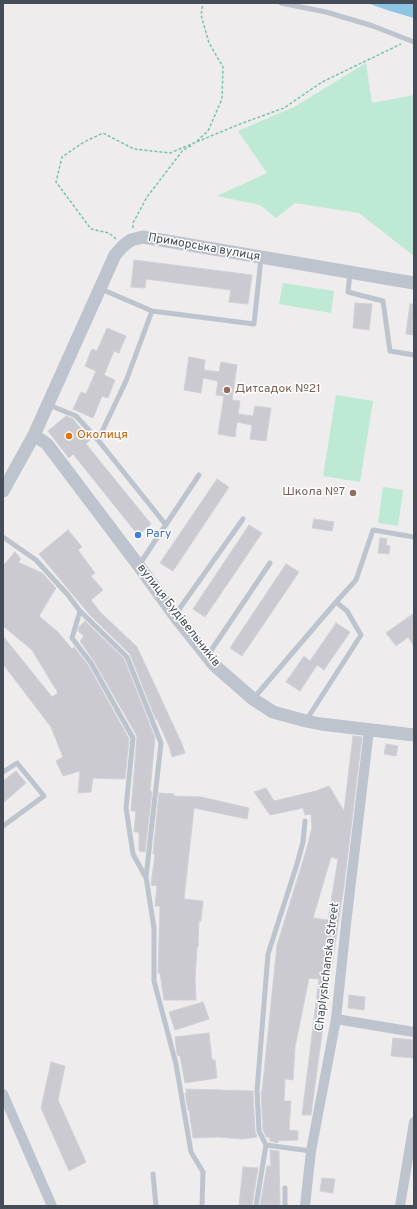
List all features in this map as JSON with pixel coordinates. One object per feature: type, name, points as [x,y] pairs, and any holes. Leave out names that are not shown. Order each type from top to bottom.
[{"type":"street","name":"Приморська вулиця","points":[[127,243],[143,237],[414,284]]},
{"type":"street","points":[[3,491],[34,435],[115,256],[127,243]]},
{"type":"street","name":"вулиця Будівельників","points":[[34,435],[47,444],[175,616],[214,665],[235,685],[273,712],[320,724],[414,735]]},
{"type":"street","name":"Chaplyshchanska Street","points":[[305,1206],[311,1151],[336,1018],[369,730]]},
{"type":"street","points":[[336,1018],[414,1032]]},
{"type":"street","points":[[3,1094],[52,1206]]},
{"type":"street","points":[[400,1206],[414,1122]]},
{"type":"lane","points":[[281,3],[326,12],[373,26],[411,41]]},
{"type":"lane","points":[[100,288],[152,311],[254,324],[261,257]]},
{"type":"lane","points":[[350,273],[348,292],[383,301],[390,351],[414,355]]},
{"type":"lane","points":[[98,440],[126,381],[152,311]]},
{"type":"lane","points":[[47,405],[76,416],[98,440],[166,525]]},
{"type":"lane","points":[[139,566],[199,475]]},
{"type":"lane","points":[[175,616],[243,519]]},
{"type":"lane","points":[[253,699],[356,580],[373,530],[414,537]]},
{"type":"lane","points":[[3,537],[36,560],[68,595],[80,611],[126,657],[161,743],[146,877],[154,928],[154,981],[176,1064],[191,1152],[203,1172],[202,1206]]},
{"type":"lane","points":[[207,656],[270,563]]},
{"type":"lane","points":[[306,721],[361,635],[348,611],[336,602]]},
{"type":"lane","points":[[80,611],[72,638],[91,663],[133,738],[126,808],[134,854],[146,877]]},
{"type":"lane","points":[[3,772],[17,763],[44,796],[3,826]]},
{"type":"lane","points":[[256,1206],[266,1145],[259,1131],[257,1092],[268,954],[297,864],[303,842],[305,821]]},
{"type":"lane","points":[[266,1145],[311,1151]]},
{"type":"lane","points":[[153,1174],[156,1206]]},
{"type":"lane","points":[[285,1188],[285,1206]]},
{"type":"path","points":[[203,3],[201,15],[209,44],[223,67],[222,99],[208,131],[196,142],[183,150],[147,197],[133,223],[127,243],[109,233],[91,229],[56,182],[62,157],[84,142],[103,133],[134,149],[170,153],[196,142],[240,124],[284,108],[322,82],[411,41]]},
{"type":"green space","points":[[366,63],[372,103],[414,95],[414,256],[359,213],[295,203],[276,218],[260,205],[217,196],[267,173],[238,131],[294,107]]},
{"type":"green space","points":[[283,283],[334,291],[331,313],[279,304]]},
{"type":"green space","points":[[336,395],[373,401],[360,482],[323,476]]},
{"type":"green space","points":[[383,487],[403,490],[398,526],[378,523]]},
{"type":"water","points":[[367,3],[414,3],[414,18],[390,11]]},
{"type":"building","points":[[134,260],[252,275],[248,304],[229,302],[231,290],[146,279],[145,288],[131,287]]},
{"type":"building","points":[[355,303],[372,304],[369,330],[353,328]]},
{"type":"building","points":[[410,304],[414,304],[414,335],[406,334]]},
{"type":"building","points":[[107,328],[126,336],[119,353],[114,351],[104,375],[115,380],[108,398],[102,396],[93,418],[73,409],[81,392],[86,394],[96,371],[85,366],[92,349],[97,351]]},
{"type":"building","points":[[189,357],[205,360],[204,370],[219,372],[221,362],[237,365],[232,400],[240,401],[238,414],[253,416],[255,406],[271,408],[266,441],[250,439],[252,425],[237,422],[235,437],[218,434],[224,396],[216,395],[218,381],[203,378],[201,393],[184,390]]},
{"type":"building","points":[[66,416],[73,419],[90,440],[86,444],[151,524],[138,535],[73,454],[69,458],[48,431]]},
{"type":"building","points":[[217,479],[229,487],[173,571],[160,563]]},
{"type":"building","points":[[314,519],[334,522],[332,531],[312,528]]},
{"type":"building","points":[[249,525],[262,533],[205,617],[193,609]]},
{"type":"building","points":[[68,530],[82,547],[78,550],[95,573],[91,576],[103,590],[91,600],[100,612],[137,647],[185,753],[172,757],[169,746],[156,717],[156,720],[130,654],[90,615],[39,554]]},
{"type":"building","points":[[380,538],[387,539],[386,545],[390,546],[389,554],[378,553]]},
{"type":"building","points":[[15,552],[21,559],[18,562],[42,573],[56,588],[39,616],[58,632],[72,649],[74,647],[88,665],[129,739],[125,779],[93,778],[91,792],[78,793],[80,771],[63,776],[56,761],[63,757],[51,727],[3,664],[3,636],[52,697],[58,693],[32,650],[3,626],[3,566]]},
{"type":"building","points":[[286,564],[299,572],[242,656],[230,648]]},
{"type":"building","points":[[414,613],[414,646],[408,637],[396,646],[386,633]]},
{"type":"building","points":[[85,621],[124,659],[155,738],[150,791],[152,792],[145,852],[139,851],[139,832],[134,832],[136,811],[131,811],[137,736],[94,661],[80,641],[84,636],[78,631],[79,627]]},
{"type":"building","points":[[336,623],[350,632],[324,670],[317,665],[300,691],[286,682],[304,656],[310,661]]},
{"type":"building","points":[[353,736],[362,737],[344,886],[311,1115],[302,1115],[319,979],[309,978],[295,1047],[293,1080],[285,1079],[284,1101],[291,1101],[289,1130],[298,1131],[298,1140],[278,1141],[278,1143],[270,1141],[269,1137],[266,1137],[263,1130],[261,1092],[277,945],[312,828],[311,814],[305,815],[303,808],[270,815],[254,792],[266,788],[274,801],[316,791],[329,786],[344,811]],"holes":[[[331,857],[338,859],[328,920],[313,918]]]},
{"type":"building","points":[[386,744],[398,746],[396,756],[384,754]]},
{"type":"building","points":[[16,771],[26,783],[3,803],[3,781]]},
{"type":"building","points":[[159,793],[174,794],[174,796],[201,797],[249,808],[247,819],[194,808],[184,899],[203,901],[201,921],[199,921],[197,947],[195,979],[196,1000],[164,1000],[160,973],[158,973],[160,906],[155,906],[157,886],[151,885],[155,854],[153,854]]},
{"type":"building","points":[[349,995],[365,997],[364,1010],[348,1008]]},
{"type":"building","points":[[203,1002],[209,1019],[175,1030],[169,1012]]},
{"type":"building","points":[[209,1033],[212,1060],[215,1060],[217,1078],[185,1083],[180,1056],[177,1054],[175,1037]]},
{"type":"building","points":[[393,1038],[414,1040],[414,1058],[391,1056]]},
{"type":"building","points":[[51,1062],[65,1066],[58,1100],[86,1162],[69,1171],[41,1108]]},
{"type":"building","points":[[186,1089],[253,1091],[255,1131],[257,1137],[242,1139],[218,1137],[193,1138],[185,1093],[187,1093]]},
{"type":"building","points":[[270,1150],[279,1151],[280,1206],[260,1206],[267,1166],[271,1166]]},
{"type":"building","points":[[243,1167],[258,1168],[252,1206],[239,1206]]},
{"type":"building","points":[[322,1178],[335,1179],[333,1193],[320,1191]]},
{"type":"place","name":"Дитсадок №21","points":[[227,390]]},
{"type":"place","name":"Околиця","points":[[69,436]]},
{"type":"place","name":"Школа №7","points":[[353,493]]},
{"type":"place","name":"Рагу","points":[[138,535]]}]
